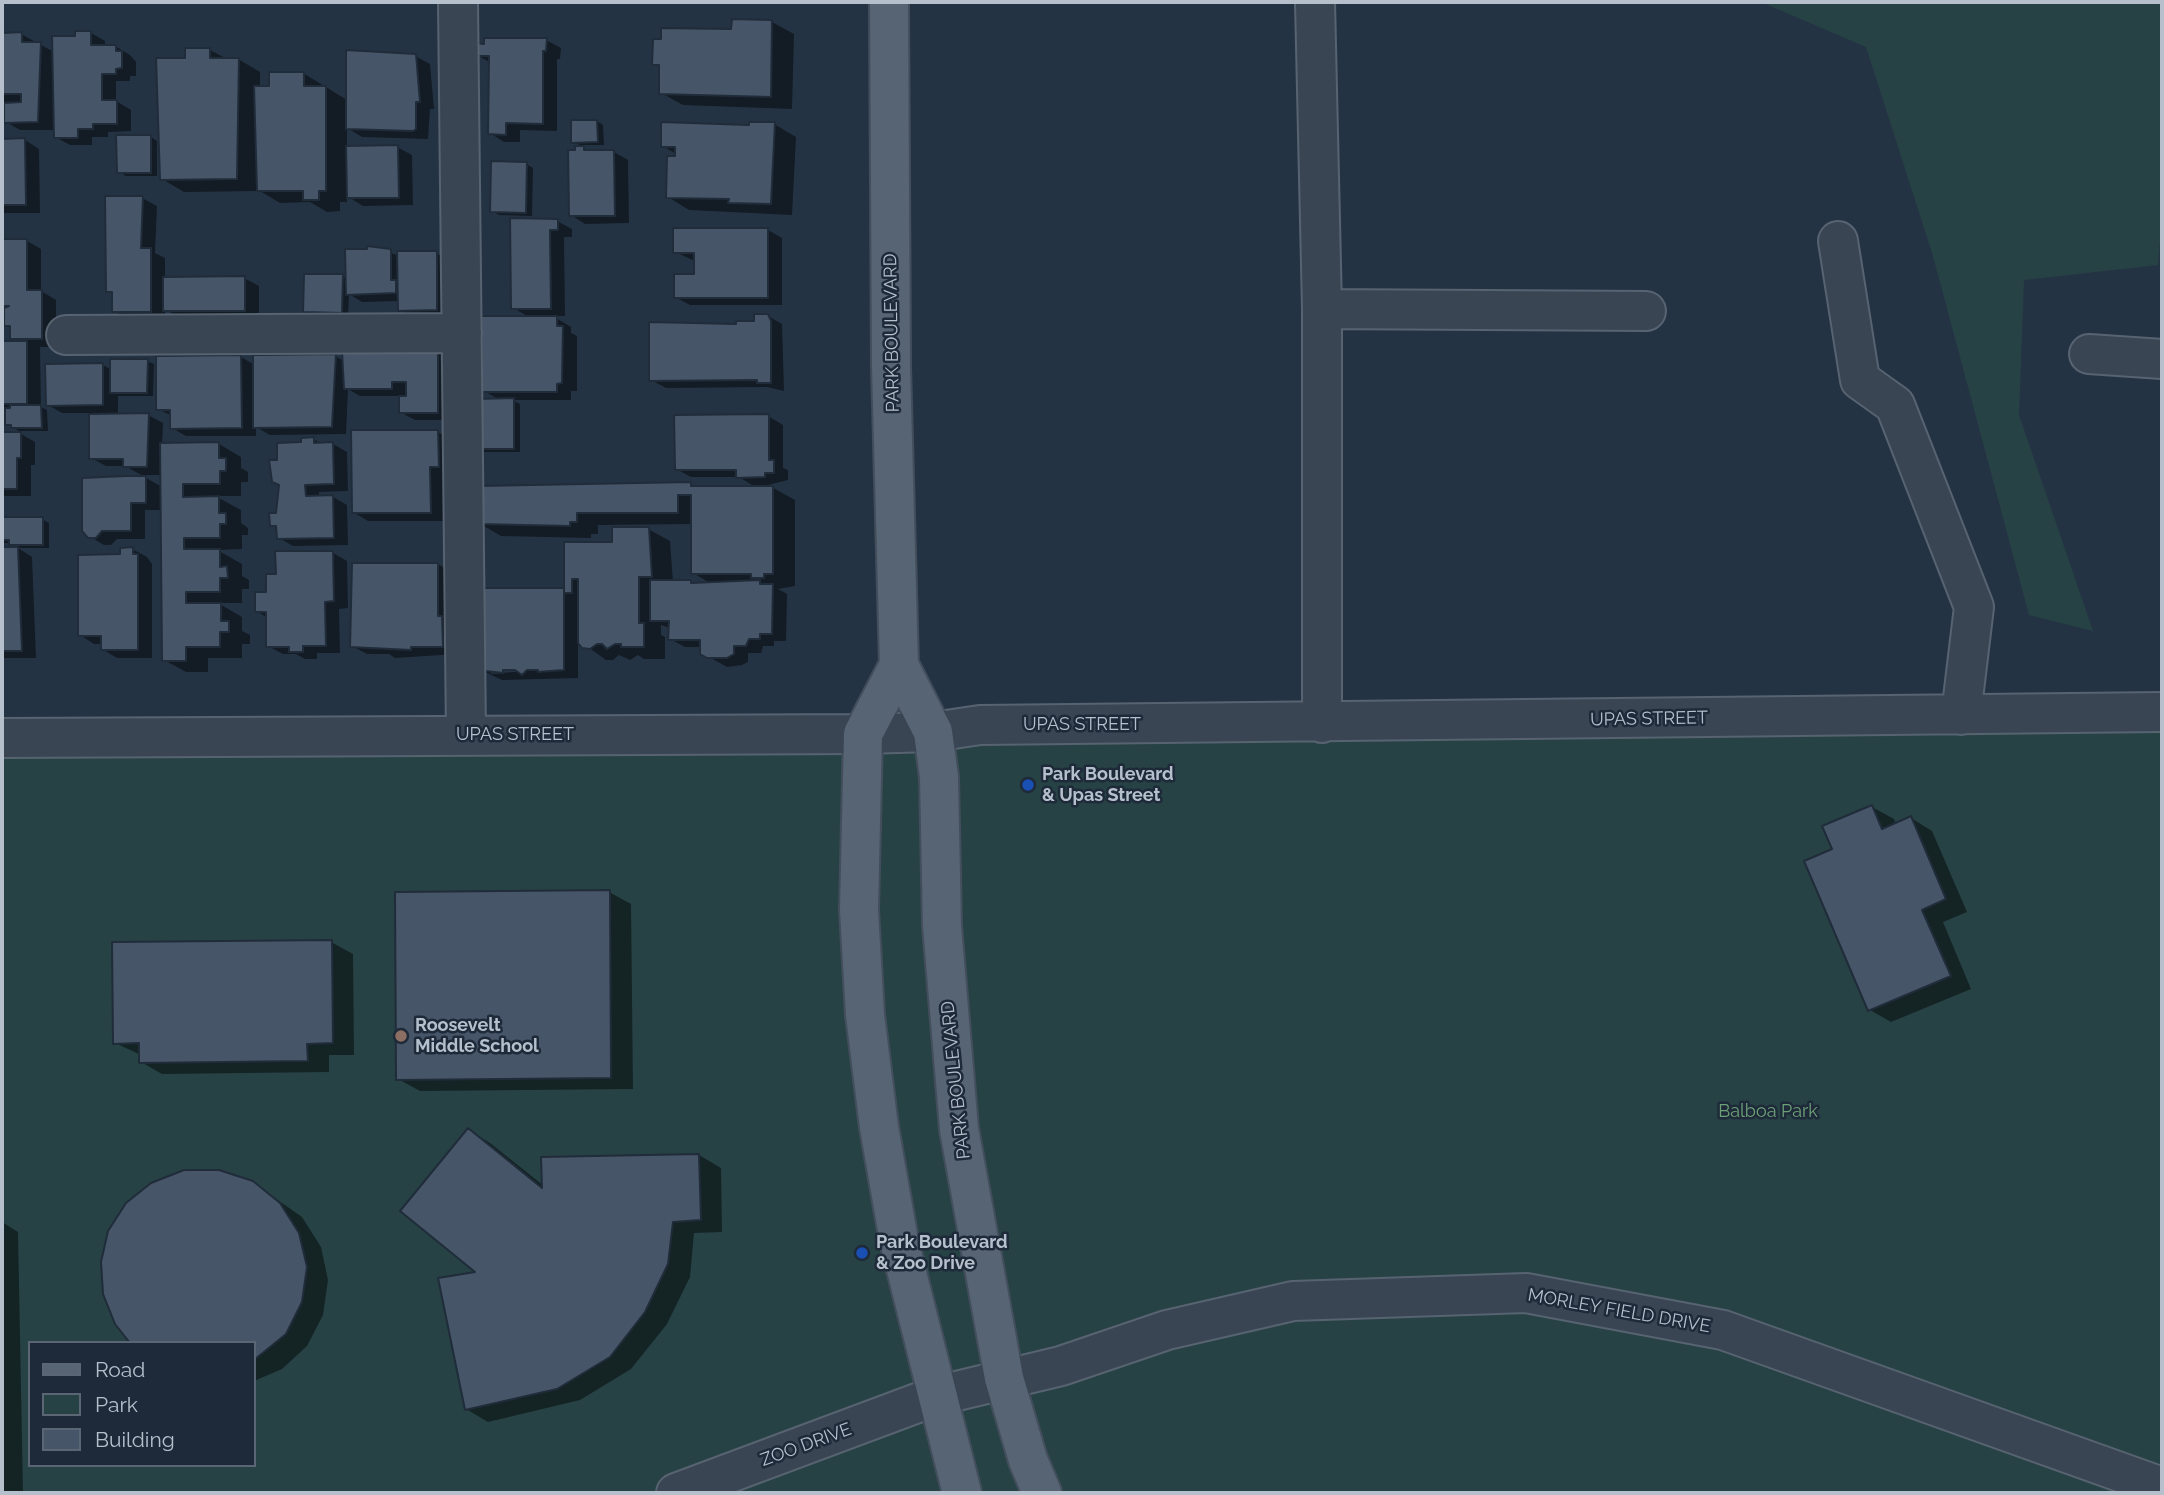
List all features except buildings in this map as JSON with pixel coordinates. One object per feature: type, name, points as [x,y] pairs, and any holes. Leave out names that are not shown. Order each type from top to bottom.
[{"type":"main road","name":"PARK BOULEVARD","points":[[889,2],[891,366],[899,665],[933,732],[939,777],[942,912],[949,1034],[959,1129],[1004,1378],[1028,1460],[1042,1493]]},
{"type":"main road","name":"PARK BOULEVARD","points":[[899,665],[863,734],[859,910],[865,1015],[879,1127],[899,1241],[962,1493]]},
{"type":"street","points":[[458,2],[466,735]]},
{"type":"street","points":[[1315,2],[1322,309],[1322,723]]},
{"type":"street","points":[[1838,241],[1860,380],[1895,405],[1974,607],[1961,715]]},
{"type":"street","points":[[1322,309],[1646,311]]},
{"type":"street","points":[[66,334],[462,333]]},
{"type":"street","points":[[2089,354],[2162,359]]},
{"type":"street","name":"UPAS STREET","points":[[2,737],[863,734],[933,732],[980,725],[2162,712]]},
{"type":"street","name":"MORLEY FIELD DRIVE","points":[[936,1396],[1069,1364],[1167,1330],[1293,1301],[1526,1293],[1723,1330],[2162,1487]]},
{"type":"street","name":"ZOO DRIVE","points":[[676,1493],[936,1396]]},
{"type":"green space","points":[[1761,2],[2162,2],[2162,217],[2158,265],[2024,280],[2019,415],[2093,631],[2029,615],[1933,256],[1866,47]]},
{"type":"green space","name":"Balboa Park","points":[[2162,727],[2162,1493],[2,1493],[2,749]]},
{"type":"place","name":"Park Boulevard & Upas Street","points":[[1028,785]]},
{"type":"place","name":"Roosevelt Middle School","points":[[401,1036]]},
{"type":"place","name":"Park Boulevard & Zoo Drive","points":[[862,1253]]}]
